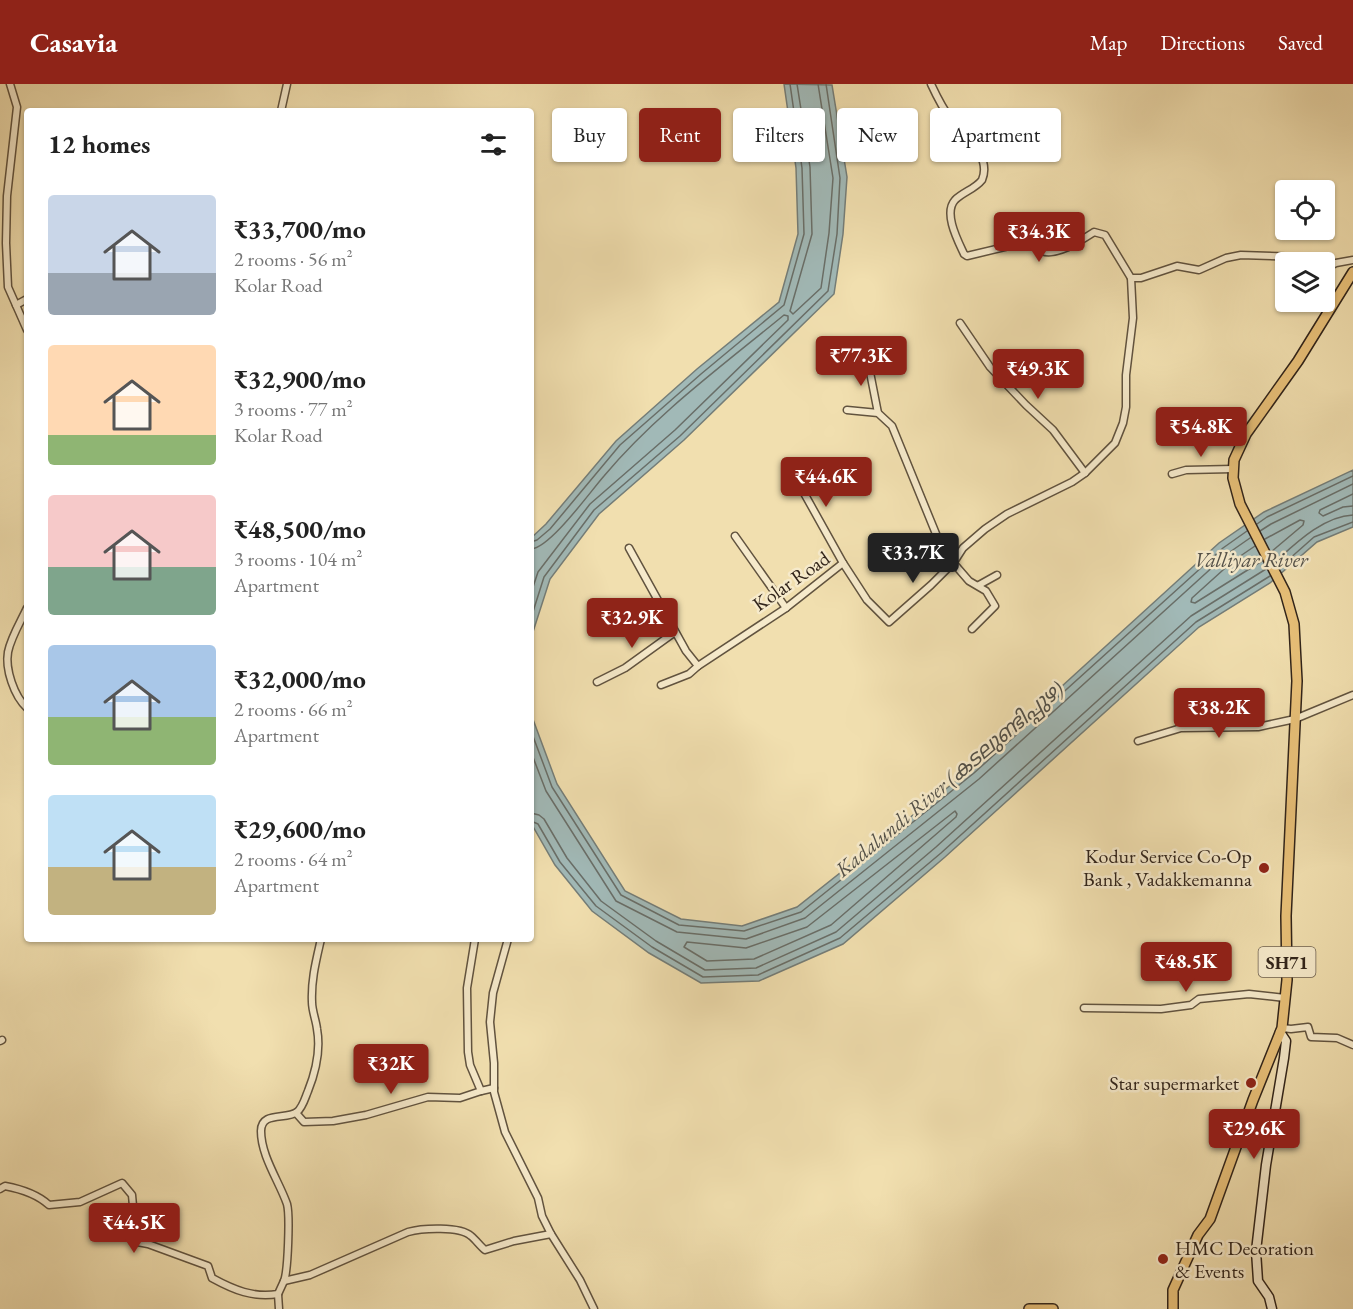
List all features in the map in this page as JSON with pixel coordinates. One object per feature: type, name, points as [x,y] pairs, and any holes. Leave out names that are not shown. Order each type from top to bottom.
[{"type":"main road","name":"SH71","points":[[1173,1309],[1173,1290],[1198,1235],[1210,1219],[1281,1030],[1287,980],[1286,916],[1297,681],[1294,624],[1285,592],[1240,504],[1233,477],[1234,460],[1246,434],[1298,361],[1353,272]]},
{"type":"main road","points":[[1272,1309],[1269,1297],[1258,1281],[1256,1251],[1266,1165],[1286,1041],[1281,1030]]},
{"type":"main road","points":[[1029,1309],[1053,1309]]},
{"type":"street","points":[[10,84],[17,107],[8,196],[6,243],[8,287],[24,323]]},
{"type":"street","points":[[282,108],[287,84]]},
{"type":"street","points":[[931,84],[941,105],[953,122],[968,136],[980,155],[983,166],[982,180],[954,201],[950,212],[964,254],[967,256],[1026,242],[1031,242],[1042,251],[1050,252],[1074,245],[1095,232],[1099,232],[1105,235],[1131,278],[1141,278],[1178,266],[1199,270],[1226,258],[1241,255],[1275,256]]},
{"type":"street","points":[[1335,264],[1353,260]]},
{"type":"street","name":"Kolar Road","points":[[661,685],[689,674],[786,608],[843,563],[867,600],[888,622],[954,562],[963,548],[985,529],[1007,514],[1072,482],[1085,473],[1115,443],[1123,423],[1133,318],[1131,278]]},
{"type":"street","points":[[16,305],[24,301]]},
{"type":"street","points":[[960,323],[990,367],[1053,430],[1085,473]]},
{"type":"street","points":[[867,357],[878,413],[892,426],[943,551],[969,580],[986,591],[995,606],[972,629]]},
{"type":"street","points":[[847,410],[878,413]]},
{"type":"street","points":[[786,469],[804,494],[843,563]]},
{"type":"street","points":[[1172,474],[1186,470],[1233,469]]},
{"type":"street","points":[[735,536],[786,608]]},
{"type":"street","points":[[629,548],[686,651],[698,666]]},
{"type":"street","points":[[979,585],[997,575]]},
{"type":"street","points":[[24,615],[8,652],[9,672],[19,700],[24,705]]},
{"type":"street","points":[[597,682],[625,668],[675,632]]},
{"type":"street","points":[[1138,741],[1181,728],[1258,727],[1295,719],[1353,695]]},
{"type":"street","points":[[279,1309],[278,1294],[287,1274],[286,1250],[290,1216],[267,1155],[261,1127],[267,1119],[296,1113],[302,1107],[318,1067],[318,1032],[312,1005],[312,973],[320,942]]},
{"type":"street","points":[[475,942],[467,988],[468,1052],[470,1065],[482,1091]]},
{"type":"street","points":[[507,942],[493,993],[490,1022],[494,1088],[498,1111],[505,1132],[538,1198],[542,1216],[550,1234],[580,1280],[594,1309]]},
{"type":"street","points":[[1084,1008],[1161,1009],[1191,1005],[1199,999],[1249,994],[1285,998]]},
{"type":"street","points":[[1281,1030],[1308,1027],[1311,1037],[1337,1038],[1353,1045]]},
{"type":"street","points":[[296,1113],[304,1122],[333,1121],[366,1115],[428,1096],[460,1098],[494,1088]]},
{"type":"street","points":[[0,1189],[5,1186],[18,1188],[49,1205],[80,1202],[123,1183],[132,1195],[134,1217],[132,1241],[148,1244],[208,1266],[212,1278],[245,1294],[267,1296],[278,1294]]},
{"type":"street","points":[[284,1281],[310,1275],[421,1228],[457,1230],[470,1234],[485,1250],[514,1241],[550,1234]]},
{"type":"water","points":[[784,84],[832,85],[837,116],[837,162],[845,162],[847,177],[843,234],[834,294],[684,440],[599,514],[550,579],[534,629],[534,535],[616,441],[697,369],[779,302],[798,234],[795,162],[825,162],[825,108],[787,108]]},
{"type":"water","name":"Valliyar River","points":[[1353,470],[1353,527],[1317,542],[1270,583],[1199,627],[945,857],[843,944],[759,981],[701,983],[649,953],[592,911],[555,865],[534,828],[534,722],[557,784],[625,891],[681,919],[742,926],[797,907],[971,769],[1219,543],[1264,512]]},
{"type":"place","name":"Kodur Service Co-Op Bank , Vadakkemanna","points":[[1264,868]]},
{"type":"place","name":"Star supermarket","points":[[1251,1083]]},
{"type":"place","name":"HMC Decoration & Events","points":[[1163,1259]]},
{"type":"water label","name":"Kadalundi River (കടലുണ്ടിപ്പുഴ)","points":[[949,779]]}]
